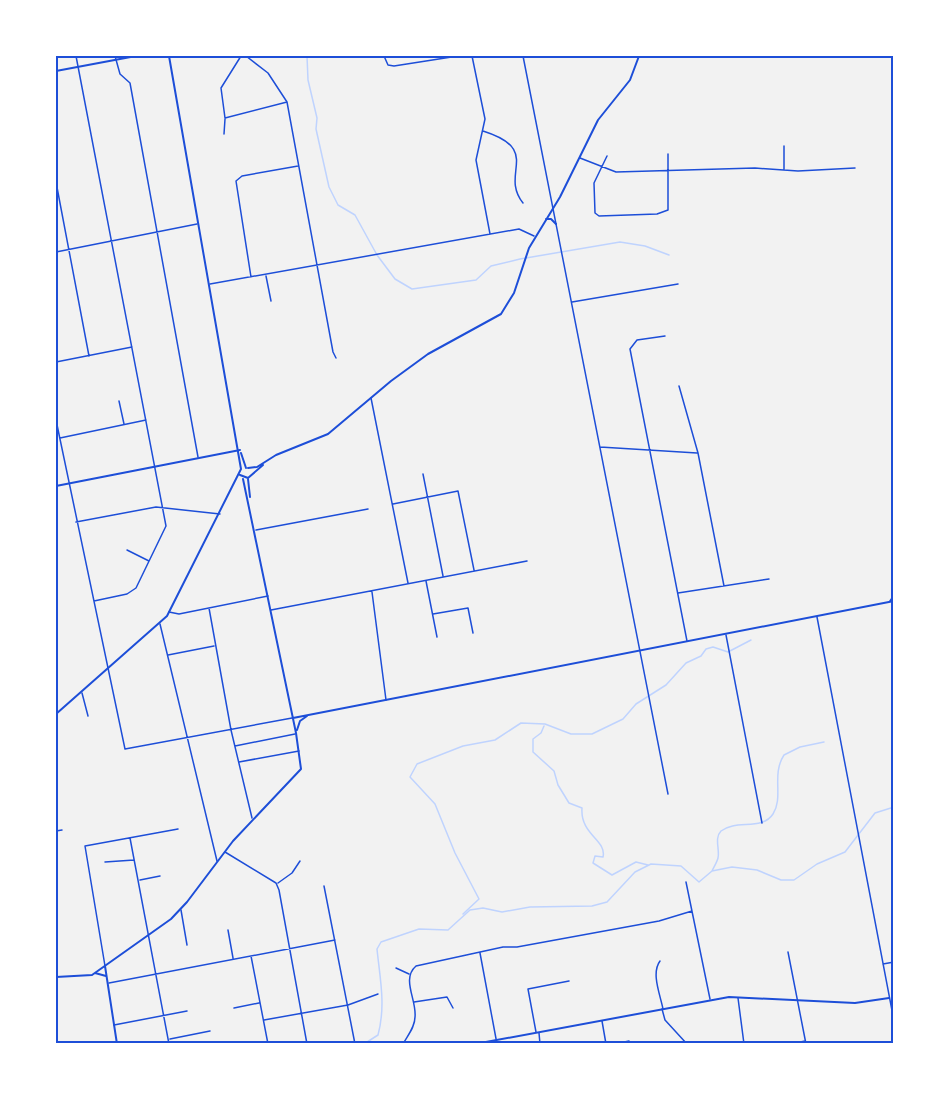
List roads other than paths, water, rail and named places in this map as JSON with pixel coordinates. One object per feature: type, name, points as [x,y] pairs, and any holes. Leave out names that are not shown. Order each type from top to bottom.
[{"type":"street","points":[[76,56],[166,526],[150,561],[132,591],[94,602]]},
{"type":"street","points":[[56,71],[116,57],[136,56]]},
{"type":"street","points":[[56,714],[170,612],[242,469],[169,56]]},
{"type":"street","points":[[224,134],[225,118],[220,88],[241,56]]},
{"type":"street","points":[[246,56],[268,73],[287,102],[336,358]]},
{"type":"street","points":[[384,56],[385,62],[394,66],[458,56]]},
{"type":"street","points":[[432,56],[433,60]]},
{"type":"street","points":[[472,56],[484,119],[476,160],[490,234]]},
{"type":"street","points":[[524,56],[668,794]]},
{"type":"street","points":[[242,469],[268,461],[328,434],[370,398],[446,342],[501,314],[511,300],[523,258],[553,208],[598,120],[630,80],[639,56]]},
{"type":"street","points":[[116,57],[120,74],[130,84],[198,458]]},
{"type":"street","points":[[225,118],[287,102]]},
{"type":"street","points":[[482,131],[500,136],[512,147],[518,169],[514,180],[517,195],[524,203]]},
{"type":"street","points":[[784,146],[784,170]]},
{"type":"street","points":[[607,156],[593,188],[595,213],[598,216],[664,213],[670,206],[668,154]]},
{"type":"street","points":[[579,157],[616,172],[855,168]]},
{"type":"street","points":[[252,278],[236,181],[242,176],[299,165]]},
{"type":"street","points":[[56,182],[89,356]]},
{"type":"street","points":[[546,219],[551,219],[556,224]]},
{"type":"street","points":[[56,252],[198,224]]},
{"type":"street","points":[[209,285],[519,229],[535,236]]},
{"type":"street","points":[[266,275],[271,301]]},
{"type":"street","points":[[571,303],[678,284]]},
{"type":"street","points":[[665,336],[640,340],[630,346],[687,641]]},
{"type":"street","points":[[56,363],[133,347]]},
{"type":"street","points":[[679,386],[698,453],[724,586]]},
{"type":"street","points":[[370,398],[408,584]]},
{"type":"street","points":[[119,401],[124,424]]},
{"type":"street","points":[[56,420],[125,749],[892,602],[890,598],[894,595]]},
{"type":"street","points":[[59,438],[147,420]]},
{"type":"street","points":[[599,447],[698,453]]},
{"type":"street","points":[[56,486],[240,450]]},
{"type":"street","points":[[240,450],[250,476],[250,500]]},
{"type":"street","points":[[233,487],[268,461]]},
{"type":"street","points":[[56,972],[56,977],[84,977],[95,973],[180,909],[253,819],[301,769],[300,751],[250,500],[239,474]]},
{"type":"street","points":[[423,474],[443,577]]},
{"type":"street","points":[[393,504],[458,491],[474,571]]},
{"type":"street","points":[[76,522],[156,507],[220,514]]},
{"type":"street","points":[[256,530],[368,509]]},
{"type":"street","points":[[127,550],[150,561]]},
{"type":"street","points":[[271,610],[527,561]]},
{"type":"street","points":[[677,593],[769,579]]},
{"type":"street","points":[[426,580],[437,637]]},
{"type":"street","points":[[371,591],[386,700]]},
{"type":"street","points":[[170,612],[179,614],[268,596]]},
{"type":"street","points":[[209,608],[231,730],[253,819]]},
{"type":"street","points":[[433,614],[468,608],[473,633]]},
{"type":"street","points":[[817,616],[894,1021]]},
{"type":"street","points":[[159,623],[217,862]]},
{"type":"street","points":[[726,634],[762,823]]},
{"type":"street","points":[[168,655],[215,646]]},
{"type":"street","points":[[81,692],[88,716]]},
{"type":"street","points":[[296,734],[300,721],[309,715]]},
{"type":"street","points":[[235,746],[296,734]]},
{"type":"street","points":[[239,762],[300,751]]},
{"type":"street","points":[[117,1044],[86,846],[178,829]]},
{"type":"street","points":[[56,831],[62,830]]},
{"type":"street","points":[[130,838],[169,1044]]},
{"type":"street","points":[[225,852],[276,884],[307,1044]]},
{"type":"street","points":[[105,862],[134,860]]},
{"type":"street","points":[[276,884],[292,873],[300,861]]},
{"type":"street","points":[[138,880],[160,876]]},
{"type":"street","points":[[686,882],[711,1000]]},
{"type":"street","points":[[324,886],[355,1044]]},
{"type":"street","points":[[180,909],[187,945]]},
{"type":"street","points":[[409,974],[421,963],[659,921],[692,911]]},
{"type":"street","points":[[228,930],[233,958]]},
{"type":"street","points":[[107,983],[335,940]]},
{"type":"street","points":[[479,952],[497,1042]]},
{"type":"street","points":[[788,952],[806,1042],[791,1044]]},
{"type":"street","points":[[251,955],[268,1044]]},
{"type":"street","points":[[660,961],[656,967],[656,975],[665,1020],[687,1044]]},
{"type":"street","points":[[882,964],[894,962]]},
{"type":"street","points":[[396,968],[409,974]]},
{"type":"street","points":[[95,973],[106,976]]},
{"type":"street","points":[[403,1044],[413,1028],[416,1016],[409,974]]},
{"type":"street","points":[[540,1044],[528,988],[569,981]]},
{"type":"street","points":[[264,1020],[348,1005],[378,994]]},
{"type":"street","points":[[413,1002],[447,997],[453,1008]]},
{"type":"street","points":[[738,997],[744,1044]]},
{"type":"street","points":[[475,1044],[497,1042],[537,1032],[711,1000],[738,997],[855,1003],[894,997]]},
{"type":"street","points":[[234,1008],[260,1003]]},
{"type":"street","points":[[114,1025],[187,1011]]},
{"type":"street","points":[[602,1020],[606,1044]]},
{"type":"street","points":[[168,1040],[210,1031]]},
{"type":"street","points":[[615,1044],[629,1041]]},
{"type":"waterway","points":[[307,56],[308,80],[317,118],[316,129],[329,187],[338,205],[355,215],[377,255],[395,279],[412,289],[476,280],[491,266],[520,259],[620,242],[645,246],[669,255]]},
{"type":"waterway","points":[[463,914],[479,899],[455,853],[435,804],[410,777],[417,764],[463,746],[495,740],[521,723],[545,724],[571,734],[592,734],[623,719],[636,704],[666,685],[686,663],[701,656],[706,649],[713,647],[728,652],[751,640]]},
{"type":"waterway","points":[[544,726],[541,733],[533,739],[533,752],[554,771],[558,785],[569,803],[582,808],[585,825],[603,851],[603,857],[595,856],[593,863],[612,875],[636,862],[648,865]]},
{"type":"waterway","points":[[712,871],[718,858],[718,837],[721,831],[734,826],[756,824],[773,814],[778,800],[778,770],[784,755],[800,747],[824,742]]},
{"type":"waterway","points":[[364,1044],[378,1035],[382,1013],[377,949],[381,942],[419,929],[448,930],[470,910],[483,908],[502,912],[530,907],[592,906],[607,902],[635,872],[651,864],[681,866],[699,882],[712,871],[732,867],[757,870],[781,880],[794,880],[817,864],[845,852],[875,813],[894,807]]}]
